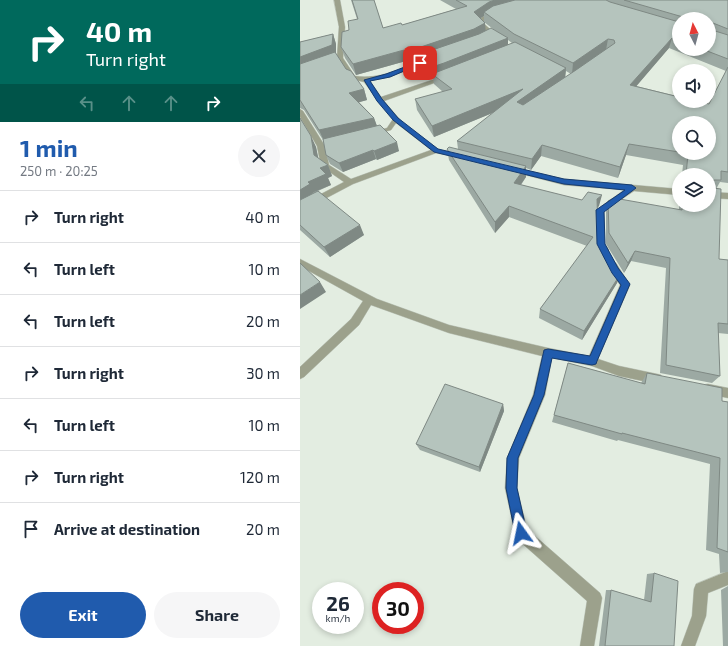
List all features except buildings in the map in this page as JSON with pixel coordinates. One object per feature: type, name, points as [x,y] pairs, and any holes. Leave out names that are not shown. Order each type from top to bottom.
[{"type":"street","points":[[337,0],[342,27],[337,59],[353,78],[366,80],[388,76],[434,58]]},
{"type":"street","points":[[503,42],[488,36],[479,22],[491,14],[506,9]]},
{"type":"street","points":[[380,100],[454,73]]},
{"type":"street","points":[[353,78],[373,74],[388,76]]},
{"type":"street","points":[[366,80],[396,119],[436,151],[470,159]]},
{"type":"street","points":[[300,111],[325,145],[325,166],[350,182]]},
{"type":"street","points":[[365,135],[389,129],[396,119]]},
{"type":"street","points":[[300,209],[350,182],[436,151]]},
{"type":"street","points":[[506,168],[564,182],[672,191]]},
{"type":"street","points":[[592,361],[626,284],[615,270],[601,244],[600,210],[632,188]]},
{"type":"street","points":[[716,195],[728,196]]},
{"type":"street","points":[[300,262],[369,300],[449,329],[548,353],[592,361],[619,371],[666,380]]},
{"type":"street","points":[[300,374],[327,346],[355,322],[369,300]]},
{"type":"street","points":[[548,353],[539,395],[513,458],[511,488],[521,533],[595,598],[587,646]]},
{"type":"street","points":[[697,387],[728,393]]},
{"type":"street","points":[[688,646],[699,616],[701,589],[728,578]]},
{"type":"route","points":[[420,63],[408,66],[388,76],[366,80],[396,119],[436,151],[564,182],[632,188],[600,210],[601,244],[615,270],[626,284],[592,361],[548,353],[539,395],[513,458],[511,488],[521,533]]}]
